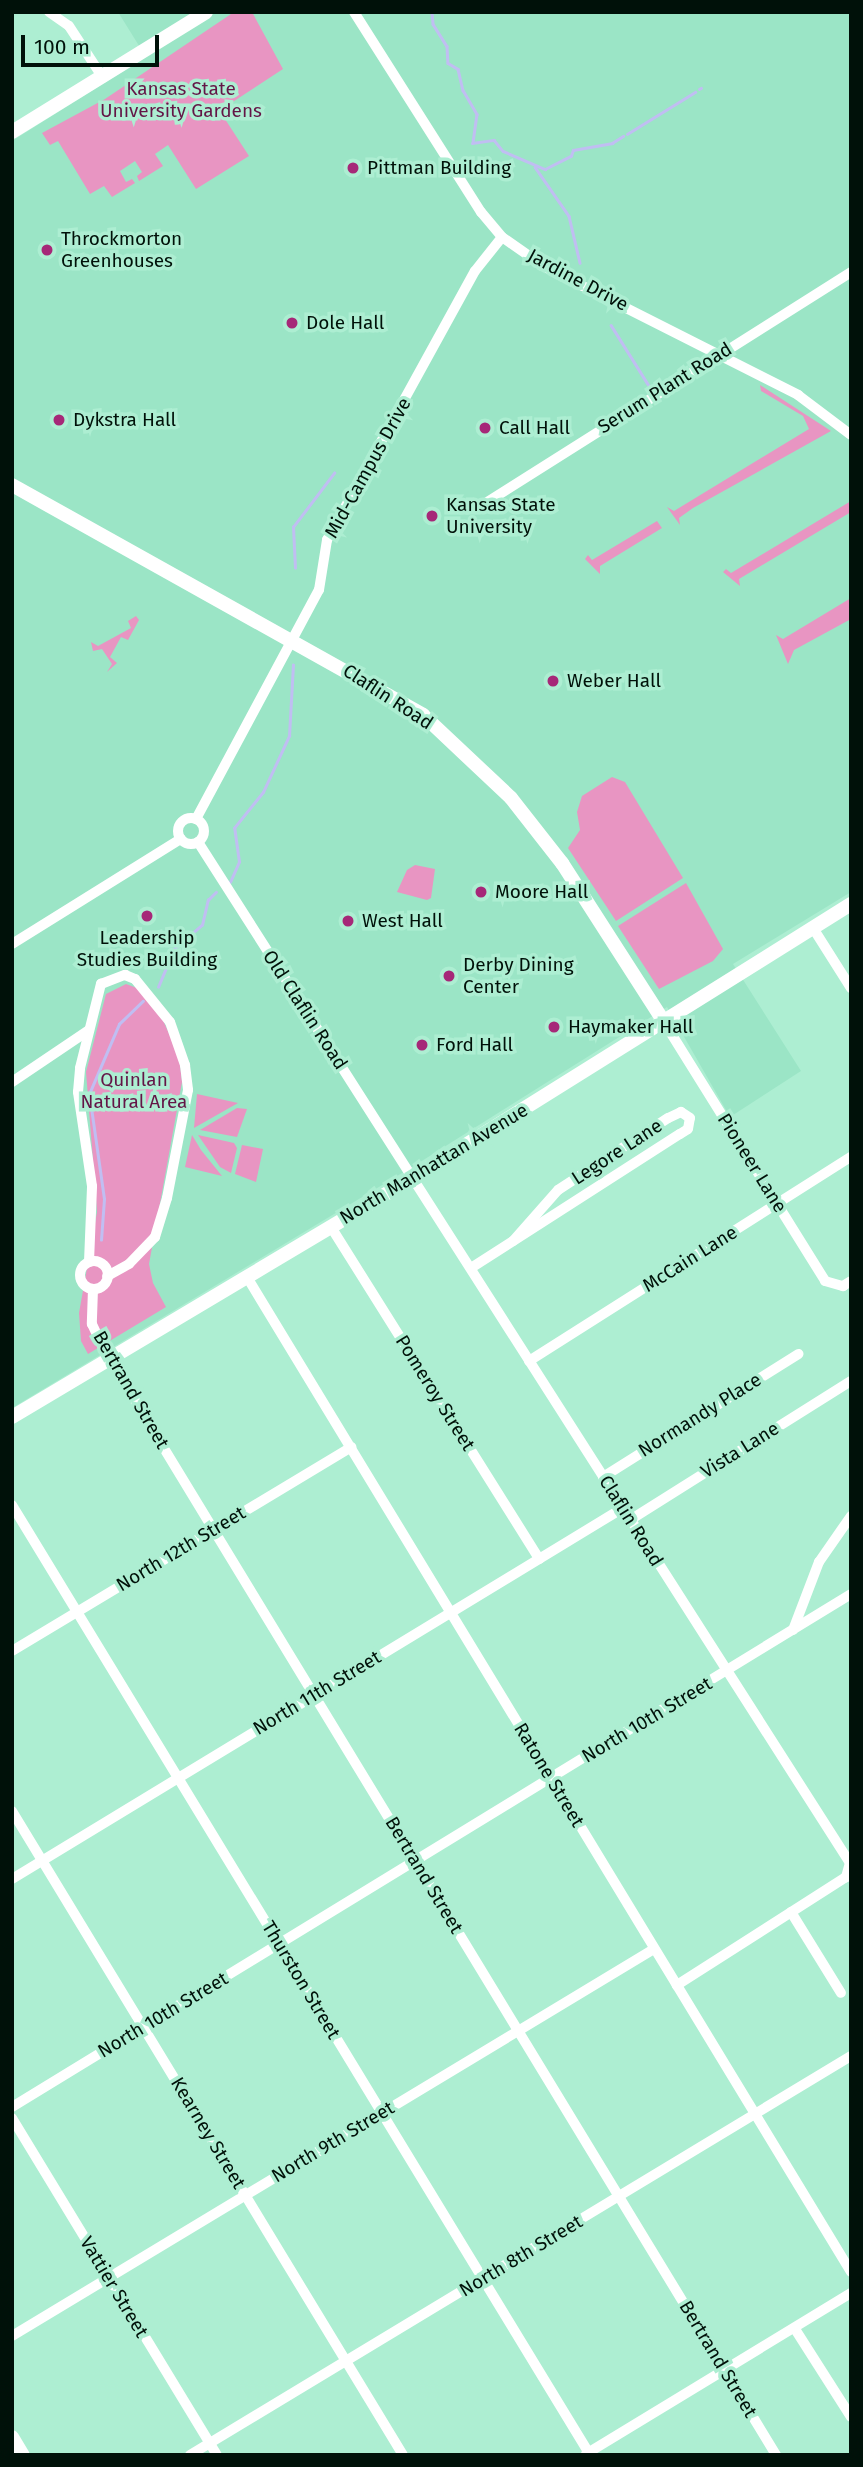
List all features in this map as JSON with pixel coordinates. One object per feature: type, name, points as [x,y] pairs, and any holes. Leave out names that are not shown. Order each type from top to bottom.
[{"type":"street","points":[[49,12],[69,26],[103,78]]},
{"type":"street","points":[[12,132],[206,12]]},
{"type":"street","name":"Jardine Drive","points":[[354,12],[481,212],[502,237],[545,267],[798,395],[851,436]]},
{"type":"street","name":"Mid-Campus Drive","points":[[181,839],[181,823],[196,819],[295,640],[319,590],[327,540],[475,271],[502,237]]},
{"type":"street","name":"Serum Plant Road","points":[[481,506],[851,272]]},
{"type":"street","name":"Claflin Road","points":[[12,485],[295,640],[423,715],[511,798],[562,863],[664,1022]]},
{"type":"street","points":[[12,944],[181,839],[198,842],[204,831],[196,819]]},
{"type":"street","name":"Old Claflin Road","points":[[198,842],[413,1178]]},
{"type":"street","name":"North Manhattan Avenue","points":[[12,1417],[413,1178],[851,904]]},
{"type":"street","points":[[813,928],[851,988]]},
{"type":"street","points":[[116,975],[135,979],[170,1022],[185,1065],[188,1090],[170,1186],[155,1237],[129,1264],[107,1276],[104,1284],[93,1289],[83,1284],[80,1276],[89,1262],[92,1186],[78,1092],[89,1030],[102,984],[116,975]]},
{"type":"street","name":"Pioneer Lane","points":[[664,1022],[825,1281],[843,1286],[851,1281]]},
{"type":"street","points":[[12,1082],[89,1030]]},
{"type":"street","name":"Legore Lane","points":[[471,1268],[688,1129],[690,1118],[681,1112],[668,1118],[558,1190],[513,1241]]},
{"type":"street","name":"McCain Lane","points":[[529,1361],[851,1157]]},
{"type":"street","name":"Claflin Road","points":[[413,1178],[850,1863]]},
{"type":"street","name":"Pomeroy Street","points":[[331,1227],[539,1559]]},
{"type":"street","points":[[89,1262],[102,1264],[107,1276]]},
{"type":"street","name":"Ratone Street","points":[[247,1277],[851,2272]]},
{"type":"street","name":"Bertrand Street","points":[[93,1289],[94,1332],[776,2455]]},
{"type":"street","name":"Normandy Place","points":[[603,1478],[798,1354]]},
{"type":"street","name":"Vista Lane","points":[[630,1520],[851,1381]]},
{"type":"street","name":"North 12th Street","points":[[12,1651],[351,1447]]},
{"type":"street","name":"Thurston Street","points":[[12,1504],[588,2454]]},
{"type":"street","name":"North 11th Street","points":[[12,1879],[623,1508]]},
{"type":"street","points":[[793,1630],[819,1562],[851,1516]]},
{"type":"street","name":"North 10th Street","points":[[12,2107],[851,1594]]},
{"type":"street","name":"Kearney Street","points":[[12,1811],[404,2455]]},
{"type":"street","points":[[677,1985],[846,1877],[850,1863]]},
{"type":"street","points":[[791,1912],[841,1993]]},
{"type":"street","name":"North 9th Street","points":[[12,2336],[654,1949]]},
{"type":"street","name":"North 8th Street","points":[[190,2455],[851,2056]]},
{"type":"street","name":"Vattier Street","points":[[12,2119],[217,2455]]},
{"type":"street","points":[[588,2454],[851,2293]]},
{"type":"street","points":[[795,2329],[851,2417]]},
{"type":"street","points":[[12,2437],[23,2455]]},
{"type":"shaded area","name":"Kansas State University","points":[[118,12],[851,12],[851,892],[733,964],[801,1071],[730,1117],[667,1007],[417,1164],[12,1408],[12,141],[146,57]]},
{"type":"green space","name":"Kansas State University Gardens","points":[[234,12],[252,12],[283,69],[225,107],[223,116],[249,156],[196,189],[168,145],[155,154],[163,166],[139,181],[137,176],[142,172],[135,161],[120,171],[126,182],[132,179],[135,183],[112,197],[104,186],[90,194],[58,141],[50,145],[42,133],[105,99]]},
{"type":"green space","points":[[760,385],[831,431],[693,508],[679,518],[680,525],[667,507],[674,511],[809,429],[803,416],[761,391]]},
{"type":"green space","points":[[851,501],[851,512],[739,579],[740,586],[723,572],[726,569],[731,573]]},
{"type":"green space","points":[[657,521],[662,528],[600,566],[600,574],[585,559],[588,555],[592,560]]},
{"type":"green space","points":[[851,598],[851,619],[794,650],[788,664],[776,635],[783,639]]},
{"type":"green space","points":[[136,616],[139,620],[128,640],[121,637],[110,657],[117,663],[107,672],[112,664],[102,649],[93,651],[91,642],[98,646],[131,628],[128,621]]},
{"type":"green space","points":[[612,777],[625,782],[683,878],[616,921],[568,848],[580,830],[577,812],[582,796]]},
{"type":"green space","points":[[415,865],[435,869],[431,898],[427,900],[397,892],[407,870]]},
{"type":"green space","points":[[686,883],[723,949],[713,961],[659,989],[618,926]]},
{"type":"green space","name":"Quinlan Natural Area","points":[[126,984],[137,988],[162,1018],[179,1056],[182,1082],[149,1264],[153,1283],[166,1307],[88,1354],[81,1341],[79,1313],[97,1212],[86,1072],[106,994]]},
{"type":"green space","points":[[197,1094],[238,1103],[194,1128]]},
{"type":"green space","points":[[237,1108],[247,1109],[237,1137],[200,1130]]},
{"type":"green space","points":[[192,1135],[201,1150],[222,1176],[185,1167]]},
{"type":"green space","points":[[198,1135],[234,1143],[237,1148],[231,1173],[220,1167]]},
{"type":"green space","points":[[242,1145],[263,1149],[256,1182],[235,1174]]},
{"type":"waterway","points":[[432,12],[433,24],[447,46],[448,63],[458,69],[463,90],[477,114],[473,141]]},
{"type":"waterway","points":[[627,134],[695,92]]},
{"type":"waterway","points":[[472,143],[494,140],[503,151],[545,169],[571,156],[573,150],[612,143],[623,136]]},
{"type":"waterway","points":[[535,167],[569,216],[580,263]]},
{"type":"waterway","points":[[611,325],[651,389]]},
{"type":"waterway","points":[[295,568],[293,527],[334,473]]},
{"type":"waterway","points":[[230,882],[239,862],[234,828],[263,792],[289,736],[293,665]]},
{"type":"waterway","points":[[158,987],[174,949],[202,925],[208,900],[216,892]]},
{"type":"waterway","points":[[101,1240],[104,1199],[89,1094],[119,1024],[143,1001]]},
{"type":"place","name":"Pittman Building","points":[[353,168]]},
{"type":"place","name":"Throckmorton Greenhouses","points":[[47,250]]},
{"type":"place","name":"Dole Hall","points":[[292,323]]},
{"type":"place","name":"Dykstra Hall","points":[[59,420]]},
{"type":"place","name":"Call Hall","points":[[485,428]]},
{"type":"place","name":"Kansas State University","points":[[432,516]]},
{"type":"place","name":"Weber Hall","points":[[553,681]]},
{"type":"place","name":"Moore Hall","points":[[481,892]]},
{"type":"place","name":"Leadership Studies Building","points":[[147,916]]},
{"type":"place","name":"West Hall","points":[[348,921]]},
{"type":"place","name":"Derby Dining Center","points":[[449,976]]},
{"type":"place","name":"Haymaker Hall","points":[[554,1027]]},
{"type":"place","name":"Ford Hall","points":[[422,1045]]}]
